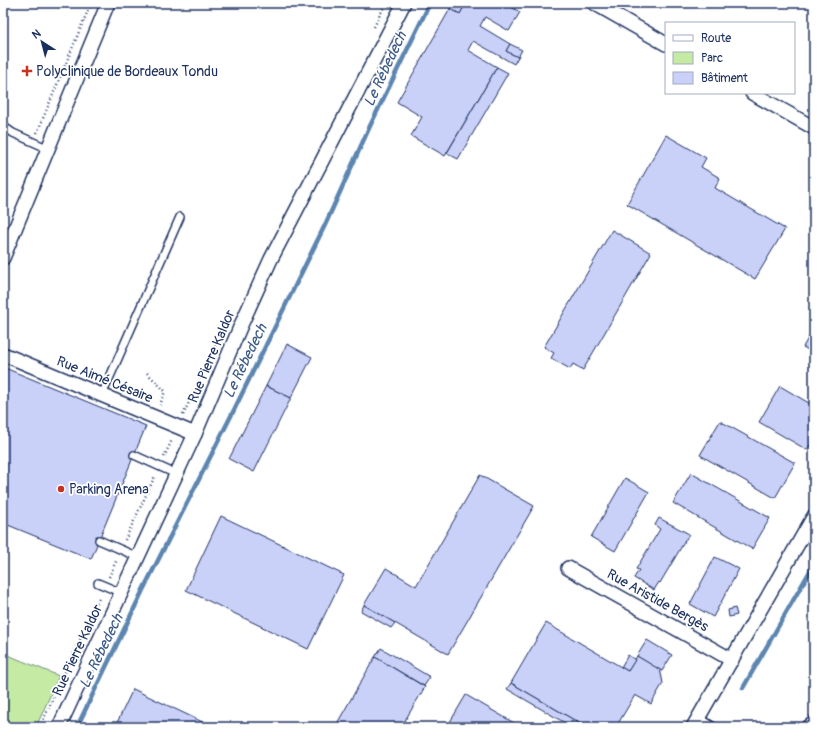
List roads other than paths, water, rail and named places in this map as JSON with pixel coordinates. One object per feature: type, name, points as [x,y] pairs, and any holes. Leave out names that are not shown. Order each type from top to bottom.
[{"type":"street","points":[[3,258],[49,150],[108,3]]},
{"type":"street","name":"Rue Pierre Kaldor","points":[[59,727],[195,434],[241,325],[271,259],[404,3]]},
{"type":"street","points":[[594,3],[665,43]]},
{"type":"street","points":[[754,94],[814,128]]},
{"type":"street","name":"Rue Aimé Césaire","points":[[3,354],[195,434]]},
{"type":"street","points":[[696,722],[814,516]]},
{"type":"street","name":"Rue Aristide Bergès","points":[[568,568],[732,660]]},
{"type":"lane","points":[[3,126],[49,150]]},
{"type":"lane","points":[[102,395],[180,217]]},
{"type":"lane","points":[[134,455],[176,474]]},
{"type":"lane","points":[[99,540],[138,557]]},
{"type":"lane","points":[[98,583],[122,592]]},
{"type":"lane","points":[[804,727],[814,719]]},
{"type":"lane","points":[[696,722],[714,727]]},
{"type":"waterway","name":"Le Rébedech","points":[[77,727],[144,588],[325,225],[370,126],[430,3]]},
{"type":"waterway","points":[[743,688],[814,564]]},
{"type":"place","name":"Polyclinique de Bordeaux Tondu","points":[[27,71]]},
{"type":"place","name":"Parking Arena","points":[[61,489]]}]
